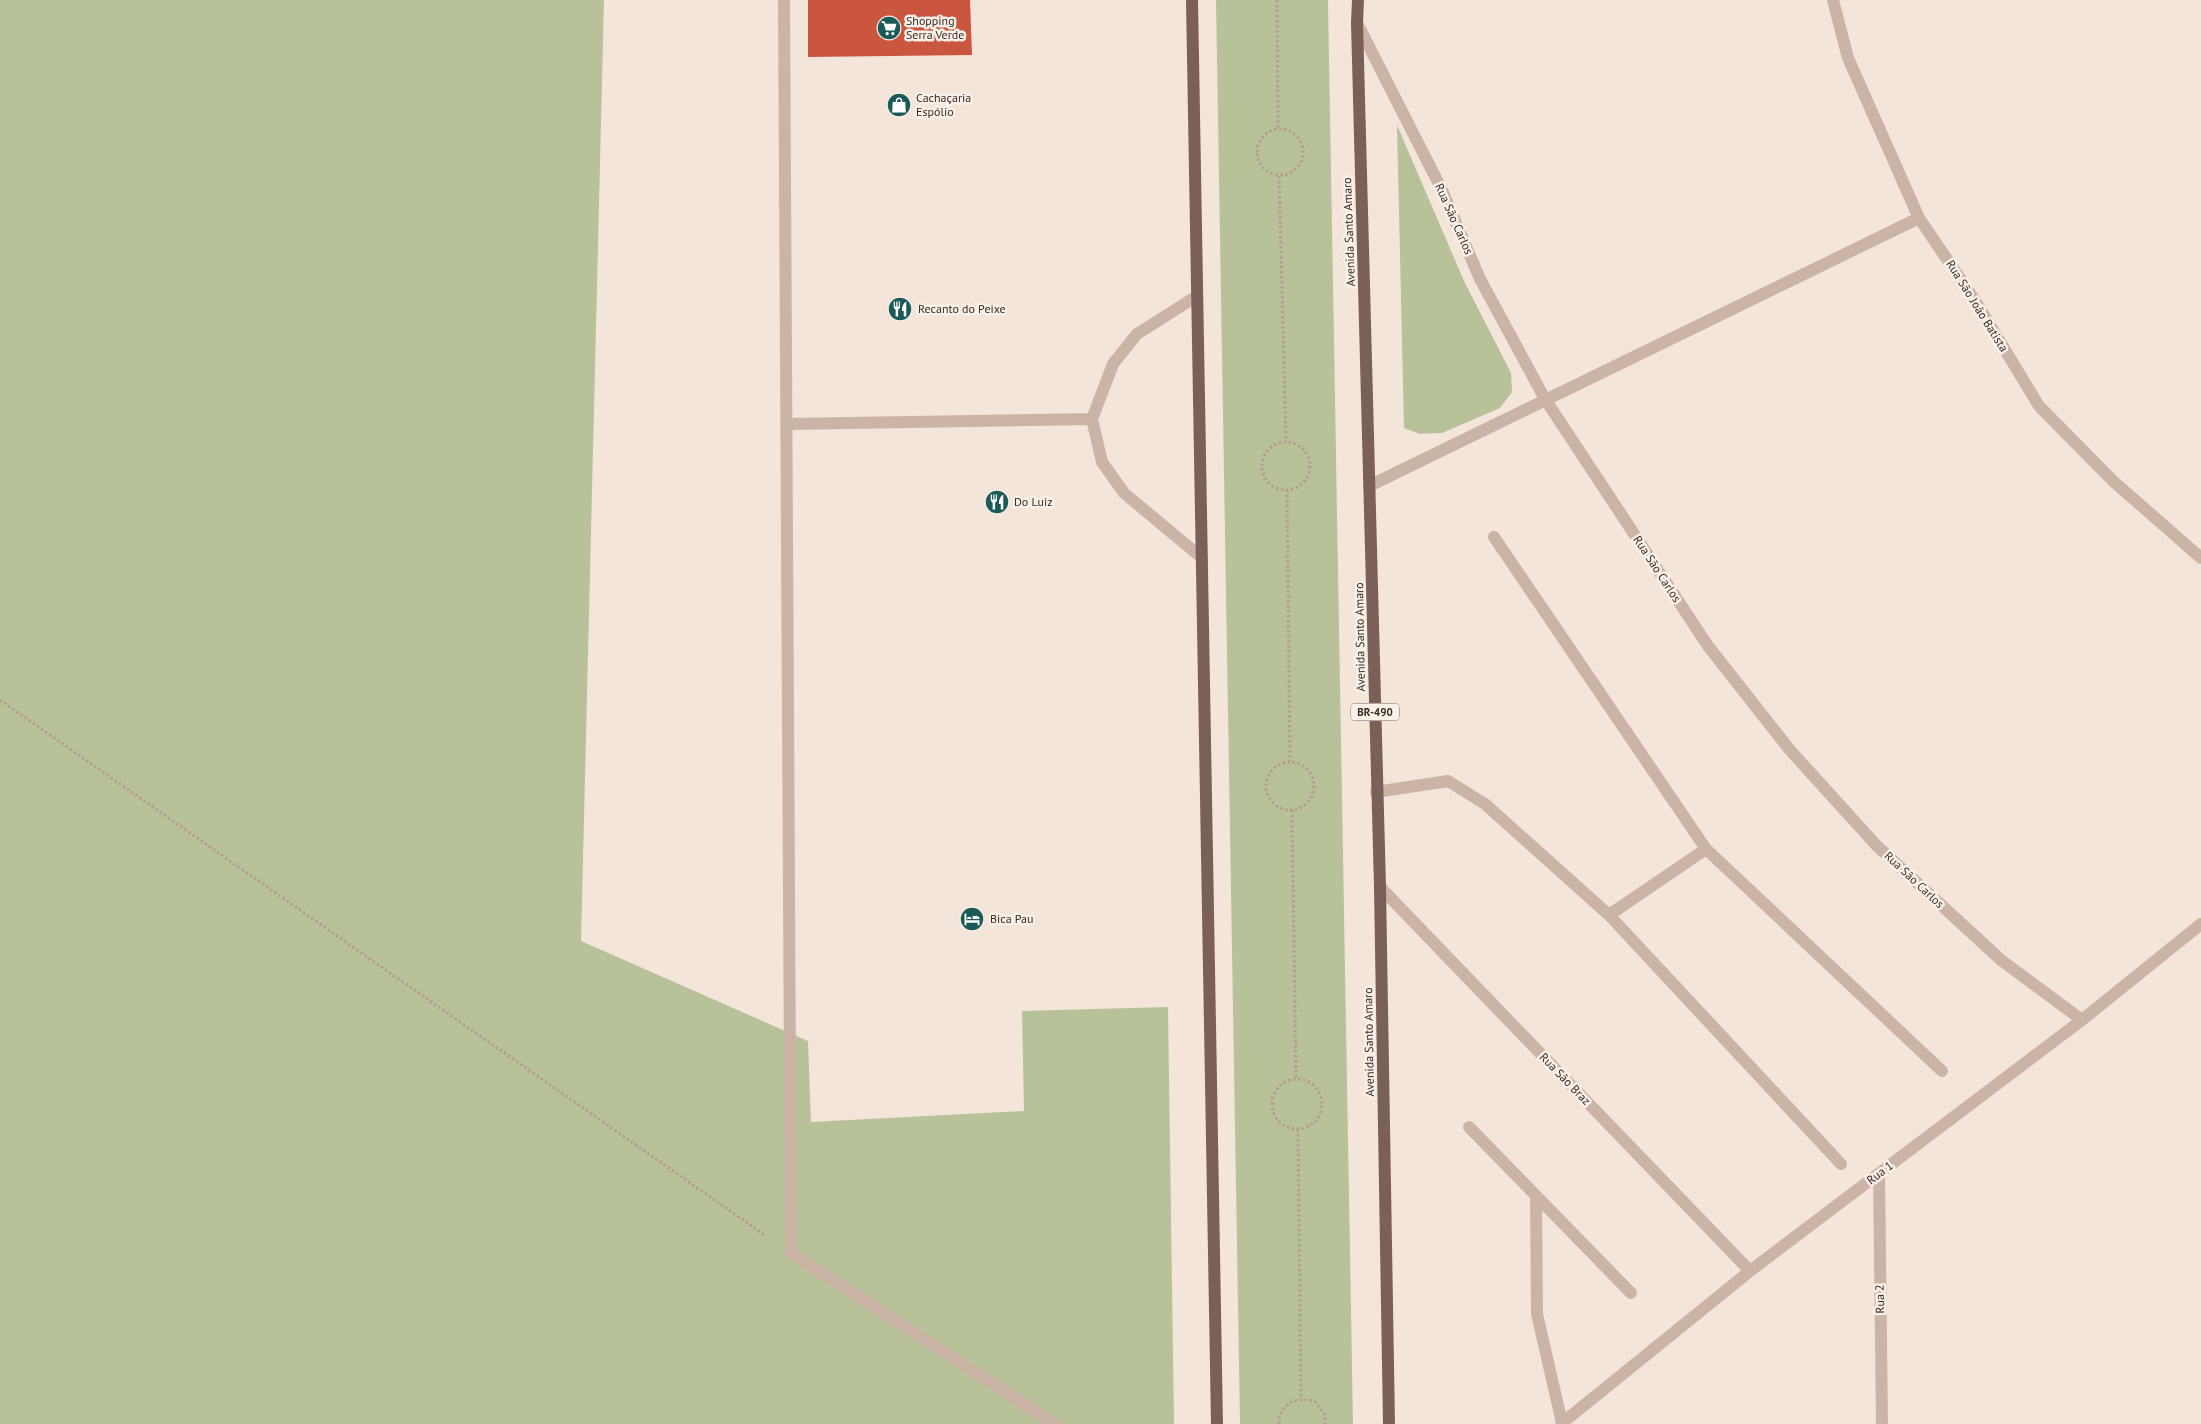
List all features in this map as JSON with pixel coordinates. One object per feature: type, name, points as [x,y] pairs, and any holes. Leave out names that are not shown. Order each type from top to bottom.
[{"type":"main road","points":[[1192,0],[1217,1424]]},
{"type":"main road","name":"Avenida Santo Amaro","points":[[1358,0],[1357,23],[1376,792],[1380,887],[1389,1424]]},
{"type":"street","points":[[784,0],[791,1253],[1055,1424]]},
{"type":"street","name":"Rua São João Batista","points":[[1833,0],[1848,58],[1919,218],[1976,302],[2039,406],[2113,481],[2201,558]]},
{"type":"street","name":"Rua São Carlos","points":[[1357,23],[1442,190],[1480,279],[1545,399],[1708,646],[1790,750],[1885,853],[2001,960],[2082,1020]]},
{"type":"street","points":[[1369,486],[1919,218]]},
{"type":"street","points":[[1197,296],[1138,334],[1113,364],[1092,419],[1102,462],[1124,493],[1202,558]]},
{"type":"street","points":[[787,424],[1092,419]]},
{"type":"street","points":[[1494,537],[1706,849],[1942,1071]]},
{"type":"street","points":[[1376,792],[1448,781],[1485,804],[1609,915],[1841,1164]]},
{"type":"street","points":[[1609,915],[1706,849]]},
{"type":"street","name":"Rua São Braz","points":[[1380,887],[1750,1271]]},
{"type":"street","name":"Rua 1","points":[[1562,1424],[1750,1271],[2082,1020],[2201,924]]},
{"type":"street","points":[[1469,1127],[1630,1293]]},
{"type":"street","name":"Rua 2","points":[[1879,1174],[1882,1424]]},
{"type":"street","points":[[1536,1196],[1537,1314],[1562,1424]]},
{"type":"path","points":[[1277,0],[1278,128]]},
{"type":"path","points":[[1278,128],[1292,132],[1298,137],[1303,151],[1299,166],[1286,175],[1279,176],[1264,169],[1257,155],[1259,141],[1264,134],[1278,128]]},
{"type":"path","points":[[1279,176],[1286,442]]},
{"type":"path","points":[[1286,442],[1300,447],[1306,453],[1310,468],[1304,482],[1298,487],[1287,490],[1276,488],[1270,484],[1262,470],[1266,455],[1271,448],[1286,442]]},
{"type":"path","points":[[1287,490],[1290,761]]},
{"type":"path","points":[[0,700],[791,1253]]},
{"type":"path","points":[[1290,761],[1298,762],[1312,772],[1315,788],[1309,802],[1303,807],[1292,810],[1280,808],[1274,804],[1266,790],[1266,782],[1274,767],[1281,762],[1290,761]]},
{"type":"path","points":[[1292,810],[1296,1079]]},
{"type":"path","points":[[1296,1079],[1307,1081],[1314,1085],[1322,1100],[1319,1117],[1307,1128],[1298,1129],[1282,1124],[1276,1118],[1272,1103],[1274,1094],[1284,1082],[1296,1079]]},
{"type":"path","points":[[1298,1129],[1301,1399]]},
{"type":"path","points":[[1278,1424],[1278,1418],[1286,1405],[1293,1400],[1301,1399],[1316,1402],[1325,1415],[1326,1424]]},
{"type":"green space","points":[[0,0],[604,0],[581,941],[808,1041],[811,1122],[1024,1111],[1022,1011],[1168,1007],[1174,1424],[0,1424]]},
{"type":"green space","points":[[1216,0],[1328,0],[1353,1424],[1240,1424]]},
{"type":"green space","points":[[1397,125],[1464,281],[1511,373],[1512,392],[1500,408],[1442,433],[1420,434],[1404,428]]},
{"type":"building","name":"Shopping Serra Verde","points":[[808,0],[970,0],[972,55],[808,57]]},
{"type":"place","name":"Shopping Serra Verde","points":[[889,28]]},
{"type":"place","name":"Cachaçaria Espólio","points":[[899,105]]},
{"type":"place","name":"Recanto do Peixe","points":[[900,309]]},
{"type":"place","name":"Do Luiz","points":[[997,502]]},
{"type":"place","name":"Bica Pau","points":[[972,919]]}]
